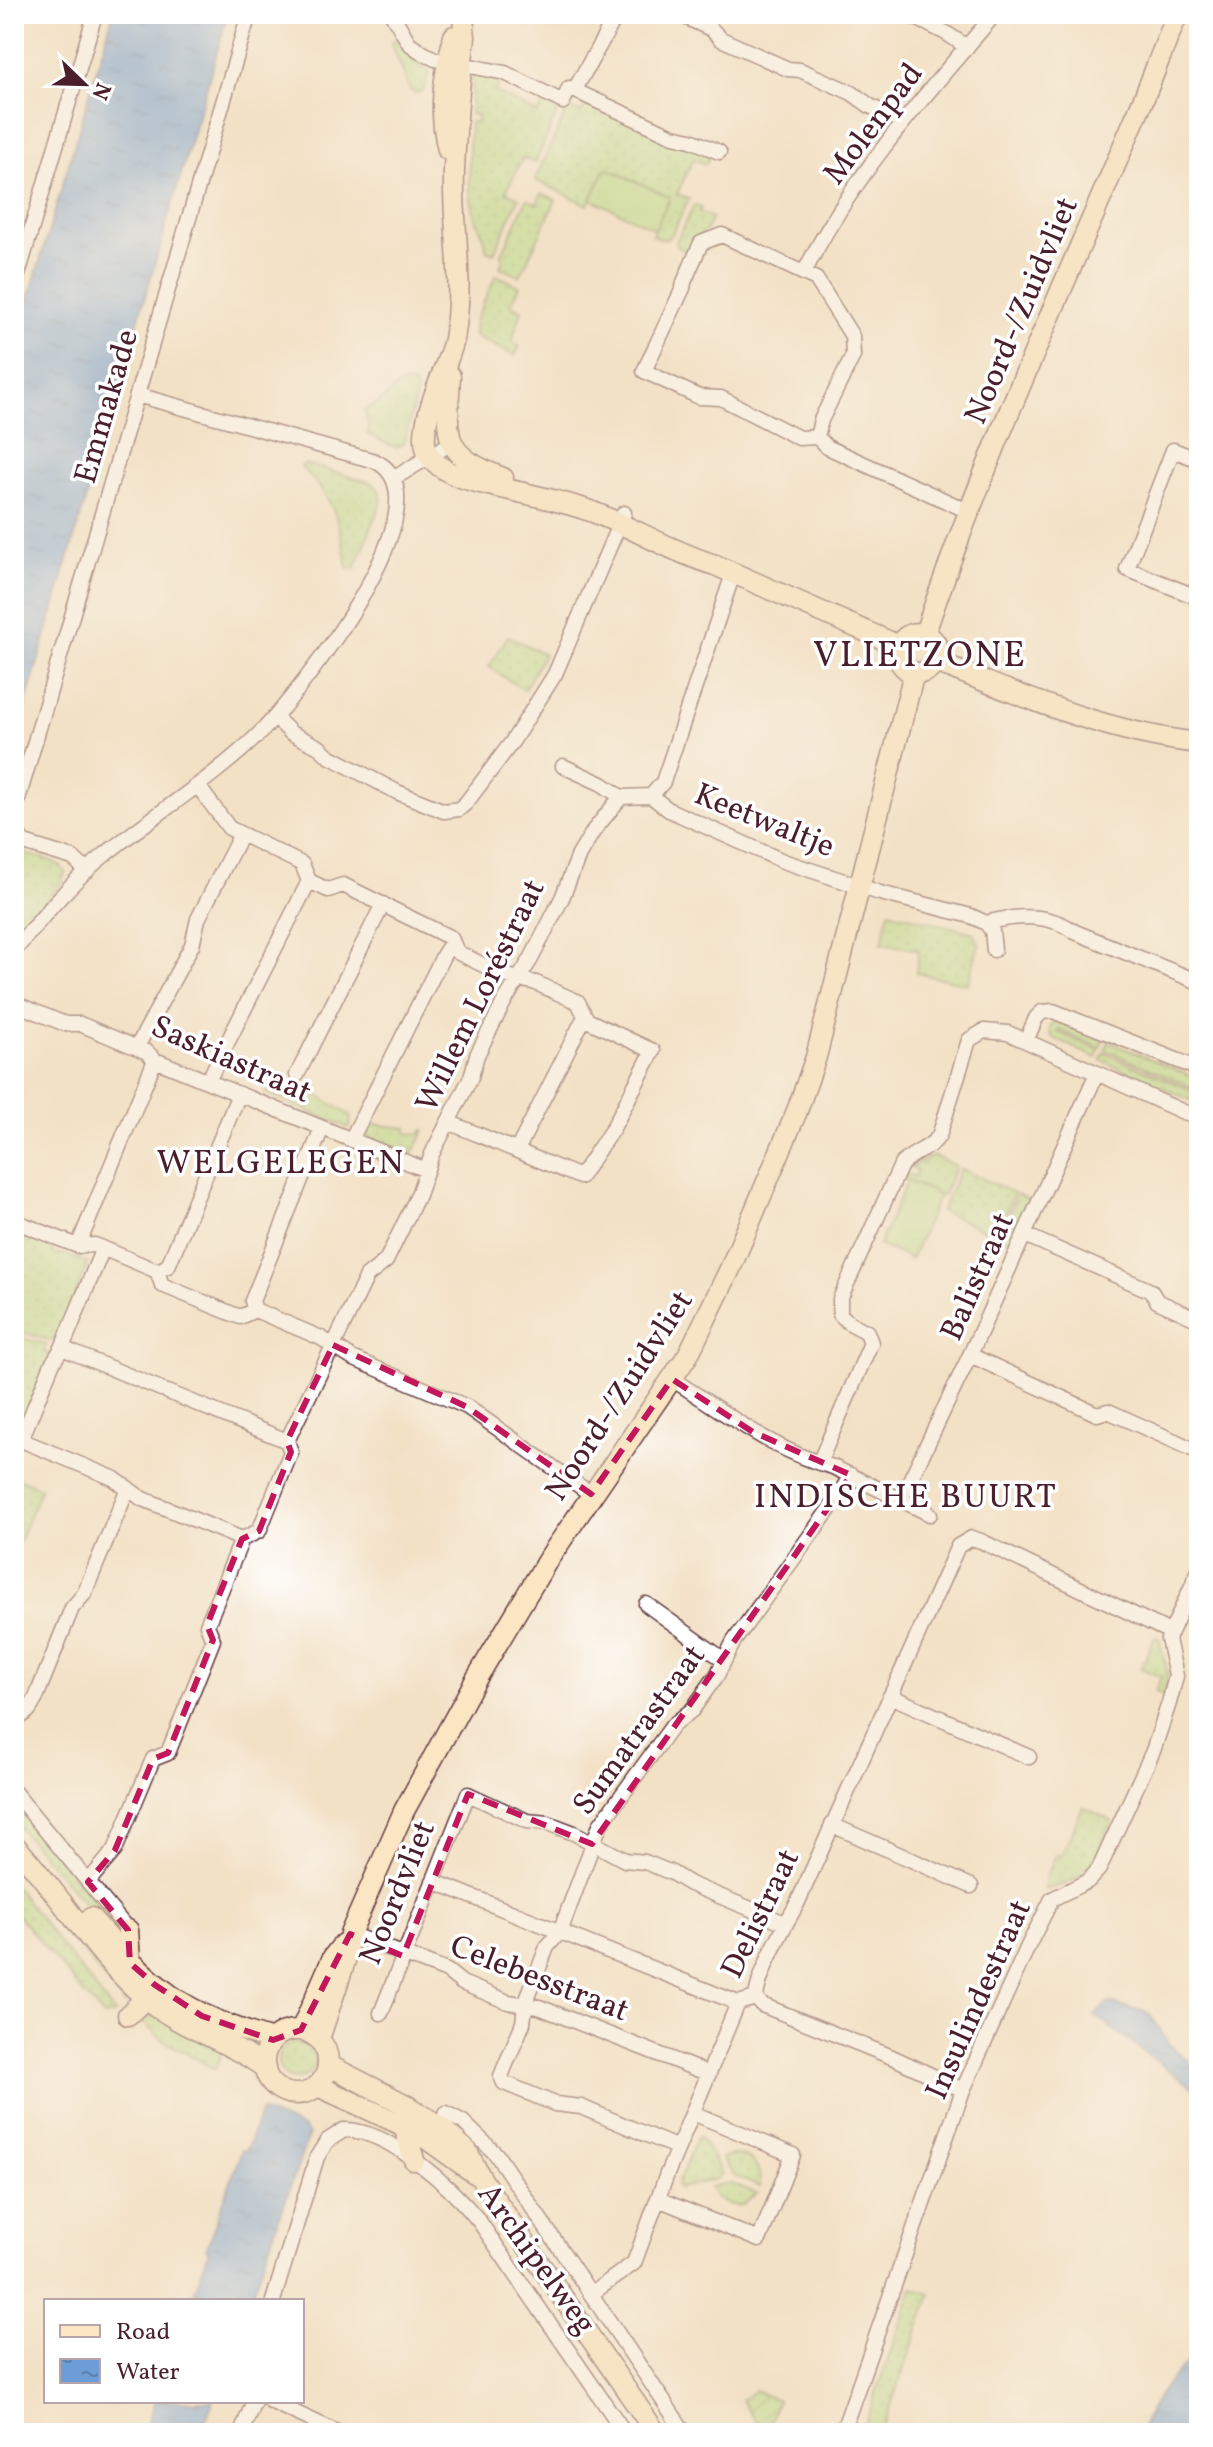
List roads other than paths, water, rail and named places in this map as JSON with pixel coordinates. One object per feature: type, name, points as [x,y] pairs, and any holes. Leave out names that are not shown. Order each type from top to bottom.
[{"type":"main road","name":"Noord-/Zuidvliet","points":[[925,633],[968,511],[1178,14]]},
{"type":"main road","points":[[463,16],[454,35],[455,63],[442,92],[442,121],[454,171],[460,268],[459,301],[450,356],[447,427],[451,443],[478,469],[621,519],[688,557],[899,646]]},
{"type":"main road","points":[[450,356],[427,423],[425,446],[430,456],[444,469],[464,478],[621,519]]},
{"type":"main road","points":[[925,633],[938,647],[936,662],[929,671],[914,673],[903,668],[899,646],[909,634],[925,633]]},
{"type":"main road","points":[[936,662],[1108,726],[1199,743]]},
{"type":"main road","name":"Noord-/Zuidvliet","points":[[310,2034],[333,1957],[350,1934],[386,1848],[446,1733],[505,1629],[591,1494],[672,1379],[715,1303],[808,1083],[862,887],[914,673]]},
{"type":"main road","points":[[14,1830],[130,1963],[155,1985],[202,2016],[273,2040]]},
{"type":"main road","points":[[14,1845],[105,1957],[146,1998],[178,2022],[236,2049],[265,2068]]},
{"type":"main road","points":[[128,1930],[130,1963]]},
{"type":"main road","points":[[128,2015],[146,1998]]},
{"type":"main road","points":[[281,2034],[310,2034],[325,2048],[328,2065],[318,2086],[301,2094],[282,2090],[268,2077],[265,2068],[264,2058],[273,2040],[281,2034]]},
{"type":"main road","name":"Archipelweg","points":[[328,2065],[424,2116],[467,2151],[482,2180],[656,2433]]},
{"type":"main road","name":"Archipelweg","points":[[318,2086],[404,2125],[430,2140],[482,2180]]},
{"type":"main road","points":[[424,2116],[446,2113]]},
{"type":"main road","points":[[404,2125],[414,2160]]},
{"type":"street","points":[[14,288],[95,14]]},
{"type":"street","name":"Emmakade","points":[[14,813],[249,14]]},
{"type":"street","points":[[392,14],[409,43],[423,53],[505,73],[563,102],[569,88],[673,136],[719,152]]},
{"type":"street","points":[[574,91],[617,14]]},
{"type":"street","points":[[670,14],[711,29],[721,39],[788,69],[800,70],[852,93],[870,106],[903,122]]},
{"type":"street","points":[[908,14],[967,47]]},
{"type":"street","name":"Molenpad","points":[[804,273],[857,184],[903,122],[995,14]]},
{"type":"street","points":[[817,437],[821,420],[853,356],[854,343],[816,279],[722,235],[701,243],[644,371],[699,397],[721,398],[799,438],[817,437],[827,447],[968,511]]},
{"type":"street","points":[[14,951],[87,871],[154,816],[198,786],[275,717],[341,630],[372,579],[398,510],[397,476],[375,461],[137,395]]},
{"type":"street","points":[[397,476],[451,443]]},
{"type":"street","points":[[1199,460],[1173,450],[1127,569],[1199,598]]},
{"type":"street","points":[[275,717],[291,733],[397,792],[435,809],[451,811],[466,803],[512,742],[555,674],[621,519]]},
{"type":"street","points":[[563,766],[602,784],[621,797],[651,796],[663,782],[724,570]]},
{"type":"street","points":[[198,786],[229,828],[302,864],[309,881],[328,890],[343,885],[383,904],[451,938],[457,952],[503,975],[536,983],[578,1002],[587,1020],[653,1051],[613,1128],[580,1177],[448,1122]]},
{"type":"street","name":"Keetwaltje","points":[[651,796],[669,810],[783,861],[986,923]]},
{"type":"street","name":"Willem Loréstraat","points":[[88,1882],[115,1850],[153,1759],[168,1753],[213,1640],[207,1625],[242,1539],[259,1531],[291,1452],[287,1441],[333,1345],[367,1276],[386,1261],[471,1077],[477,1055],[531,959],[586,841],[621,797]]},
{"type":"street","points":[[14,830],[24,843],[73,858],[87,871]]},
{"type":"street","points":[[137,1047],[192,945],[198,919],[241,834]]},
{"type":"street","points":[[208,1081],[309,881]]},
{"type":"street","points":[[297,1075],[383,904]]},
{"type":"street","points":[[994,950],[992,931],[986,923],[1019,915],[1065,925],[1075,932],[1199,982]]},
{"type":"street","points":[[351,1140],[448,948],[454,945]]},
{"type":"street","name":"Saskiastraat","points":[[14,1003],[65,1024],[80,1024],[137,1047],[155,1060],[426,1170]]},
{"type":"street","points":[[1026,1041],[1036,1018],[1042,1012],[1053,1011],[1199,1069]]},
{"type":"street","points":[[517,1150],[582,1022],[587,1020]]},
{"type":"street","points":[[819,1463],[871,1343],[867,1332],[840,1314],[840,1299],[901,1165],[907,1158],[930,1146],[939,1136],[969,1040],[976,1034],[994,1030],[1026,1041],[1199,1119]]},
{"type":"street","points":[[78,1246],[155,1060]]},
{"type":"street","name":"Balistraat","points":[[901,1499],[970,1355],[1097,1073]]},
{"type":"street","points":[[157,1271],[168,1266],[239,1094]]},
{"type":"street","points":[[255,1310],[252,1301],[322,1128]]},
{"type":"street","points":[[14,1221],[78,1246],[103,1248],[157,1271],[162,1285],[240,1317],[255,1310],[321,1338],[352,1358],[467,1407],[591,1494]]},
{"type":"street","points":[[1025,1235],[1151,1291],[1157,1301],[1199,1320]]},
{"type":"street","points":[[103,1248],[21,1440],[113,1478],[141,1498],[242,1539]]},
{"type":"street","points":[[62,1348],[287,1441]]},
{"type":"street","points":[[970,1355],[1097,1414],[1108,1411],[1199,1452]]},
{"type":"street","points":[[672,1379],[753,1432],[930,1514]]},
{"type":"street","name":"Sumatrastraat","points":[[678,2148],[581,2107],[555,2104],[504,2083],[501,2076],[523,2023],[525,2004],[547,1947],[560,1932],[600,1825],[673,1725],[692,1710],[734,1641],[851,1475]]},
{"type":"street","points":[[14,1722],[29,1710],[35,1700],[72,1608],[84,1594],[128,1488]]},
{"type":"street","name":"Delistraat","points":[[591,2294],[634,2263],[738,2003],[756,1998],[785,1923],[797,1904],[953,1554],[964,1541],[972,1538],[981,1541],[1170,1632]]},
{"type":"street","name":"Insulindestraat","points":[[842,2433],[963,2090],[1048,1904],[1093,1877],[1153,1751],[1175,1684],[1168,1639],[1199,1570]]},
{"type":"street","points":[[646,1604],[724,1660]]},
{"type":"street","points":[[890,1696],[1029,1757]]},
{"type":"street","points":[[14,1792],[128,1930]]},
{"type":"street","name":"Noordvliet","points":[[381,2013],[468,1794],[527,1821],[548,1823],[592,1844]]},
{"type":"street","points":[[832,1825],[971,1886]]},
{"type":"street","points":[[592,1844],[625,1860],[645,1862],[672,1873],[690,1884],[785,1923]]},
{"type":"street","points":[[433,1881],[738,2003]]},
{"type":"street","name":"Celebesstraat","points":[[350,1934],[447,1971],[462,1983],[508,2002],[539,2007],[709,2074]]},
{"type":"street","points":[[756,1998],[762,2005],[892,2057],[963,2090]]},
{"type":"street","name":"Archipelweg","points":[[446,2113],[463,2122],[496,2154],[685,2433]]},
{"type":"street","points":[[658,2199],[759,2240],[793,2155],[693,2113]]},
{"type":"street","name":"Archipelweg","points":[[274,2299],[322,2146],[335,2134],[349,2130],[364,2133],[414,2160],[441,2181],[479,2221],[625,2433]]},
{"type":"street","points":[[241,2433],[253,2403]]},
{"type":"street","points":[[274,2403],[339,2433]]},
{"type":"water","points":[[113,14],[228,14],[14,744],[14,349]]},
{"type":"water","points":[[1108,2003],[1143,2011],[1151,2016],[1169,2044],[1199,2070],[1199,2092],[1095,2016]]},
{"type":"water","points":[[261,2111],[303,2128],[309,2134],[251,2299],[192,2299],[209,2251],[206,2249],[242,2150],[246,2151]]},
{"type":"water","points":[[1199,2355],[1199,2433],[1140,2433],[1163,2389]]},
{"type":"water","points":[[154,2403],[212,2403],[201,2433],[143,2433]]},
{"type":"district","name":"VLIETZONE","points":[[920,653]]},
{"type":"district","name":"WELGELEGEN","points":[[281,1161]]},
{"type":"district","name":"INDISCHE BUURT","points":[[906,1495]]}]
